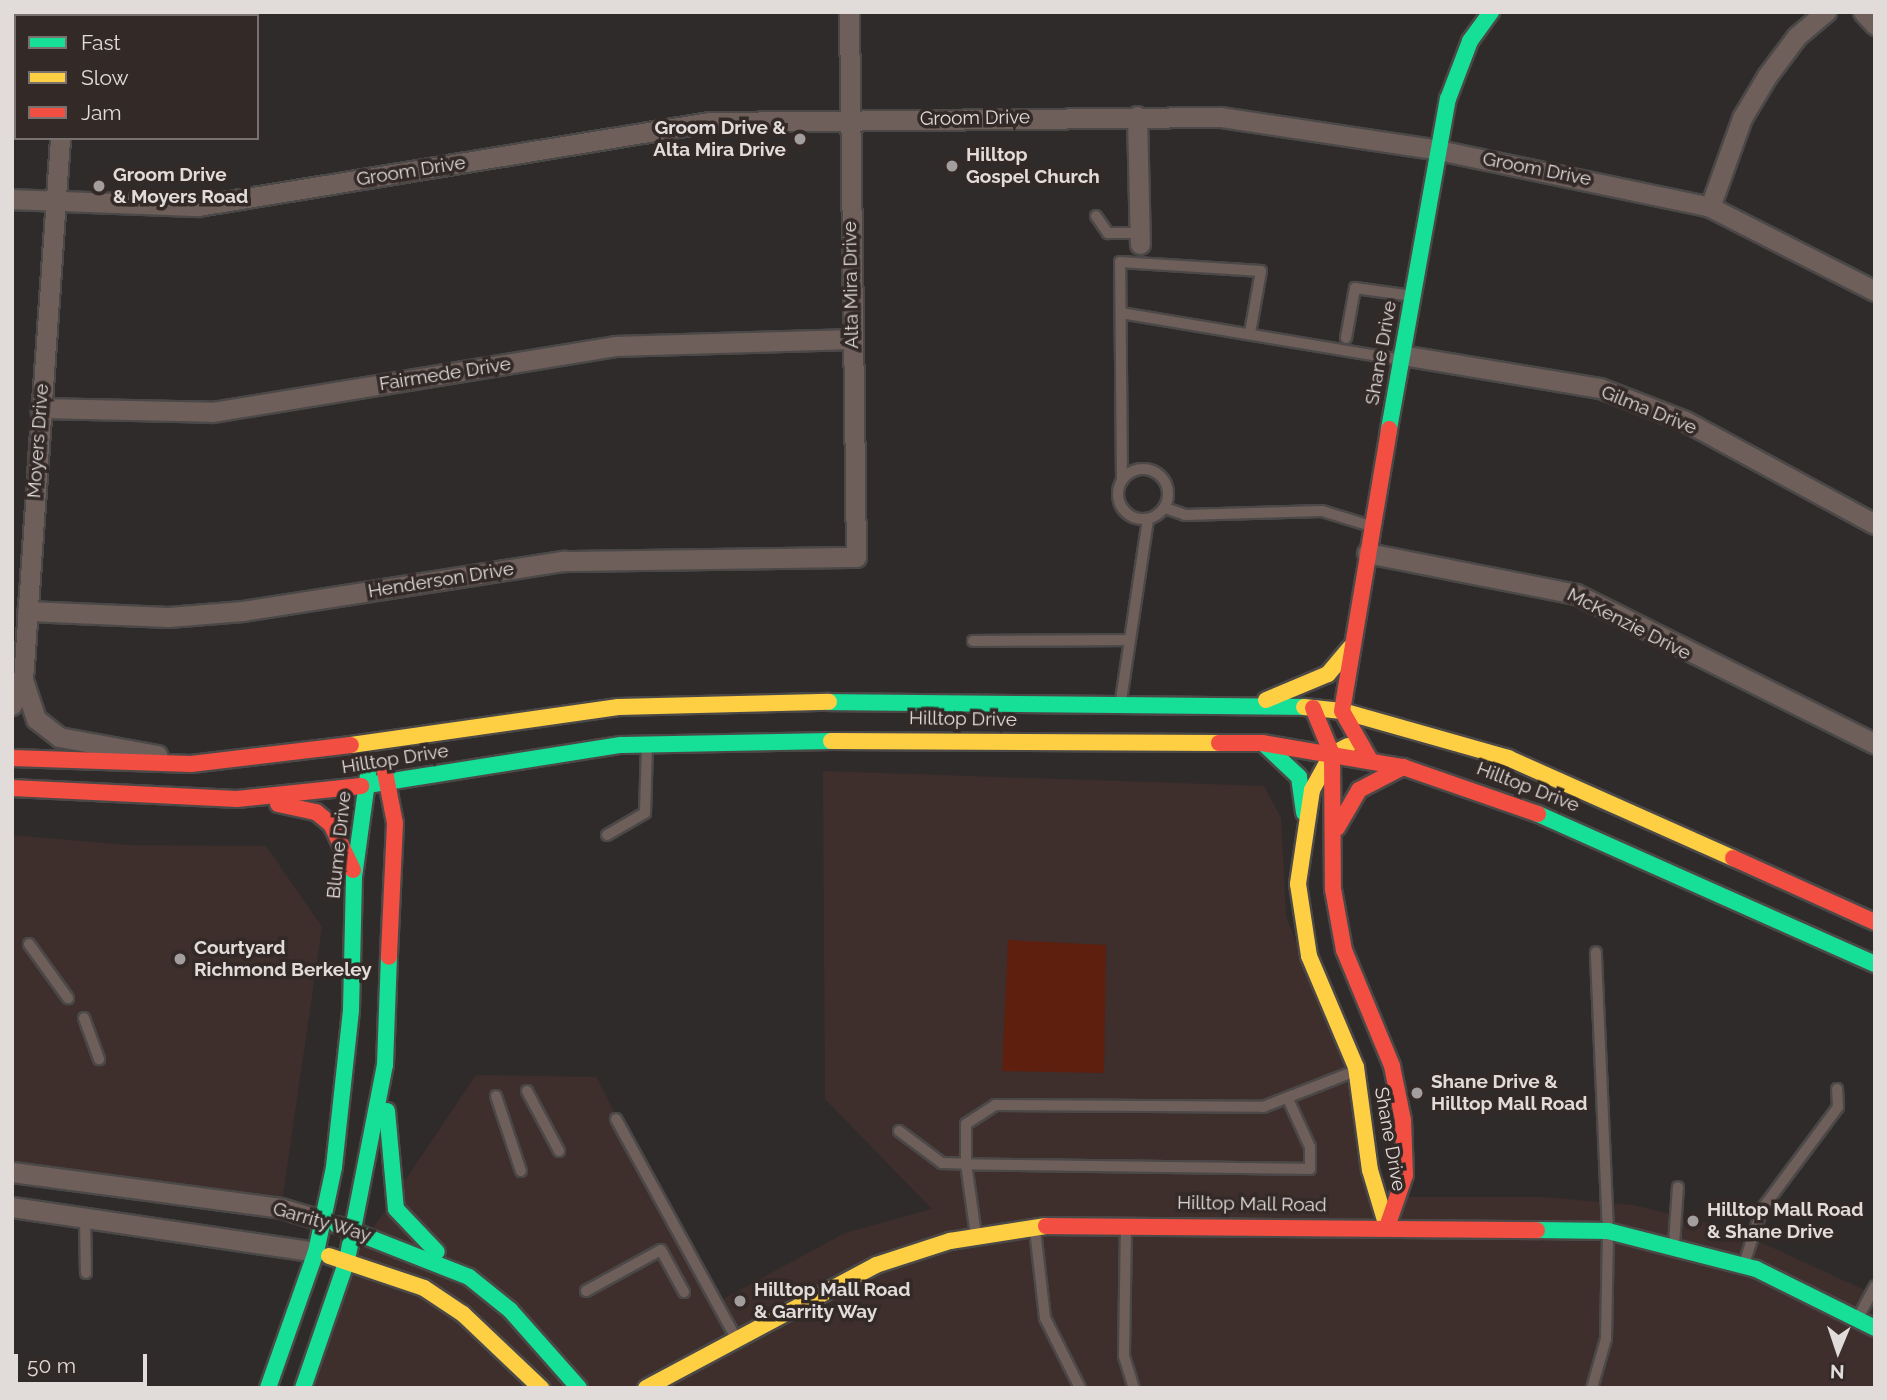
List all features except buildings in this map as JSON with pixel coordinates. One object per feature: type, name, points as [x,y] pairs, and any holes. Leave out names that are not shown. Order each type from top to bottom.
[{"type":"street","name":"Alta Mira Drive","points":[[849,12],[856,558]]},
{"type":"street","name":"Shane Drive","points":[[1342,711],[1350,648],[1438,150],[1457,68],[1491,12]]},
{"type":"street","points":[[1710,207],[1742,118],[1767,76],[1797,36],[1826,12]]},
{"type":"street","points":[[1863,12],[1875,25]]},
{"type":"street","points":[[1138,116],[1139,246]]},
{"type":"street","name":"Groom Drive","points":[[12,199],[198,205],[709,122],[1221,117],[1438,150],[1710,207],[1875,291]]},
{"type":"street","name":"Moyers Drive","points":[[23,680],[52,202],[60,140]]},
{"type":"street","name":"Fairmede Drive","points":[[40,408],[212,412],[615,346],[852,339]]},
{"type":"street","name":"Gilma Drive","points":[[1402,358],[1600,388],[1685,421],[1875,524]]},
{"type":"street","name":"McKenzie Drive","points":[[1367,553],[1576,593],[1875,744]]},
{"type":"street","name":"Henderson Drive","points":[[27,611],[168,617],[243,611],[564,561],[856,558]]},
{"type":"street","points":[[1258,703],[1328,674],[1350,648]]},
{"type":"street","points":[[12,705],[23,680]]},
{"type":"street","points":[[23,680],[36,719],[59,737],[191,764]]},
{"type":"street","name":"Hilltop Drive","points":[[12,758],[191,764],[373,744],[618,707],[1121,701],[1258,703],[1316,715]]},
{"type":"street","points":[[1304,820],[1298,777],[1262,743],[1316,715],[1342,711],[1370,760]]},
{"type":"street","name":"Hilltop Drive","points":[[1342,711],[1397,724],[1508,758],[1608,800],[1875,922]]},
{"type":"street","name":"Shane Drive","points":[[1316,715],[1332,754],[1333,889],[1344,950],[1392,1066],[1403,1120],[1405,1175],[1387,1227]]},
{"type":"street","points":[[1332,754],[1397,724]]},
{"type":"street","name":"Hilltop Drive","points":[[12,788],[237,799],[365,786],[647,744],[879,738],[1262,743],[1403,767],[1494,794],[1593,835],[1875,964]]},
{"type":"street","points":[[373,744],[392,782],[385,1065],[396,1209],[406,1225],[469,1277]]},
{"type":"street","name":"Blume Drive","points":[[268,1388],[316,1252],[344,1104],[354,877],[373,744]]},
{"type":"street","name":"Shane Drive","points":[[1332,754],[1304,820],[1298,884],[1309,956],[1357,1071],[1370,1170],[1387,1227]]},
{"type":"street","points":[[1332,836],[1359,790],[1403,767]]},
{"type":"street","points":[[237,799],[316,812],[341,835],[354,877]]},
{"type":"street","points":[[303,1388],[347,1260],[385,1065]]},
{"type":"street","name":"Garrity Way","points":[[12,1172],[281,1208],[354,1230],[469,1277],[526,1326],[579,1388]]},
{"type":"street","name":"Garrity Way","points":[[12,1207],[316,1252],[347,1260],[424,1287],[463,1314],[541,1388]]},
{"type":"street","name":"Hilltop Mall Road","points":[[646,1388],[735,1337],[876,1265],[976,1235],[1035,1226],[1126,1223],[1608,1231],[1674,1244],[1744,1264],[1875,1328]]},
{"type":"lane","points":[[1096,216],[1108,233],[1139,246],[1261,271],[1250,333]]},
{"type":"lane","points":[[1139,246],[1120,262],[1122,508],[1148,519]]},
{"type":"lane","points":[[1346,338],[1355,288],[1413,296]]},
{"type":"lane","points":[[1121,313],[1402,358]]},
{"type":"lane","points":[[1121,701],[1148,519],[1165,508],[1168,489],[1158,472],[1138,469],[1122,480]]},
{"type":"lane","points":[[1165,508],[1185,515],[1322,511],[1372,527]]},
{"type":"lane","points":[[973,641],[1129,640]]},
{"type":"lane","points":[[607,835],[645,813],[647,744]]},
{"type":"lane","points":[[29,944],[68,998]]},
{"type":"lane","points":[[1592,1388],[1606,1339],[1608,1231],[1596,952]]},
{"type":"lane","points":[[84,1018],[99,1059]]},
{"type":"lane","points":[[976,1235],[966,1164],[966,1124],[978,1110],[995,1105],[1263,1107],[1357,1071]]},
{"type":"lane","points":[[1744,1264],[1762,1209],[1838,1107],[1837,1089]]},
{"type":"lane","points":[[527,1091],[559,1151]]},
{"type":"lane","points":[[496,1096],[522,1171]]},
{"type":"lane","points":[[899,1131],[942,1163],[1310,1169],[1310,1147],[1288,1099]]},
{"type":"lane","points":[[616,1119],[735,1337]]},
{"type":"lane","points":[[1674,1244],[1678,1187]]},
{"type":"lane","points":[[85,1217],[86,1273]]},
{"type":"lane","points":[[1126,1223],[1124,1350],[1134,1388]]},
{"type":"lane","points":[[1035,1226],[1045,1318],[1080,1388]]},
{"type":"lane","points":[[586,1292],[661,1250],[684,1292]]},
{"type":"lane","points":[[1858,1319],[1875,1286]]},
{"type":"shaded area","points":[[823,771],[1264,786],[1281,818],[1286,916],[1350,1083],[1368,1197],[1543,1197],[1633,1205],[1732,1229],[1875,1295],[1875,1388],[302,1388],[359,1249],[476,1075],[596,1077],[714,1304],[845,1233],[932,1209],[825,1099]]},
{"type":"shaded area","points":[[12,835],[125,845],[266,846],[322,927],[281,1208],[12,1170]]},
{"type":"shaded area","points":[[1008,940],[1106,945],[1104,1073],[1002,1071]]},
{"type":"traffic: fast","points":[[1389,429],[1448,99],[1470,41],[1491,12]]},
{"type":"traffic: fast","points":[[829,702],[1304,707]]},
{"type":"traffic: fast","points":[[361,786],[621,745],[831,741]]},
{"type":"traffic: fast","points":[[1264,744],[1299,777],[1304,813]]},
{"type":"traffic: fast","points":[[268,1388],[316,1252],[334,1167],[351,1010],[354,877],[369,768]]},
{"type":"traffic: fast","points":[[1538,814],[1875,964]]},
{"type":"traffic: fast","points":[[303,1388],[347,1260],[385,1065],[389,957]]},
{"type":"traffic: fast","points":[[387,1111],[396,1209],[437,1252]]},
{"type":"traffic: fast","points":[[337,1225],[469,1277],[510,1310],[579,1388]]},
{"type":"traffic: fast","points":[[1537,1230],[1608,1231],[1756,1269],[1875,1328]]},
{"type":"traffic: slow","points":[[1266,700],[1328,674],[1350,648]]},
{"type":"traffic: slow","points":[[351,745],[618,707],[829,702]]},
{"type":"traffic: slow","points":[[1304,707],[1342,711],[1508,758],[1733,858]]},
{"type":"traffic: slow","points":[[831,741],[1219,743]]},
{"type":"traffic: slow","points":[[1348,746],[1332,754],[1312,790],[1298,884],[1309,956],[1356,1067],[1370,1170],[1387,1227]]},
{"type":"traffic: slow","points":[[646,1388],[876,1265],[950,1241],[1046,1226]]},
{"type":"traffic: slow","points":[[329,1256],[424,1288],[463,1314],[541,1388]]},
{"type":"traffic: jam","points":[[1370,760],[1342,711],[1389,429]]},
{"type":"traffic: jam","points":[[1313,708],[1332,754],[1333,889],[1344,950],[1392,1066],[1403,1120],[1405,1175],[1387,1227]]},
{"type":"traffic: jam","points":[[1219,743],[1262,743],[1403,767],[1538,814]]},
{"type":"traffic: jam","points":[[12,758],[191,764],[351,745]]},
{"type":"traffic: jam","points":[[384,767],[395,823],[389,957]]},
{"type":"traffic: jam","points":[[1337,828],[1359,790],[1403,767]]},
{"type":"traffic: jam","points":[[12,788],[237,799],[361,786]]},
{"type":"traffic: jam","points":[[278,804],[316,812],[331,824],[353,870]]},
{"type":"traffic: jam","points":[[1733,858],[1875,922]]},
{"type":"traffic: jam","points":[[1046,1226],[1537,1230]]},
{"type":"place","name":"Groom Drive & Alta Mira Drive","points":[[800,139]]},
{"type":"place","name":"Hilltop Gospel Church","points":[[952,166]]},
{"type":"place","name":"Groom Drive & Moyers Road","points":[[99,186]]},
{"type":"place","name":"Courtyard Richmond Berkeley","points":[[180,959]]},
{"type":"place","name":"Shane Drive & Hilltop Mall Road","points":[[1417,1093]]},
{"type":"place","name":"Hilltop Mall Road & Shane Drive","points":[[1693,1221]]},
{"type":"place","name":"Hilltop Mall Road & Garrity Way","points":[[740,1301]]}]
